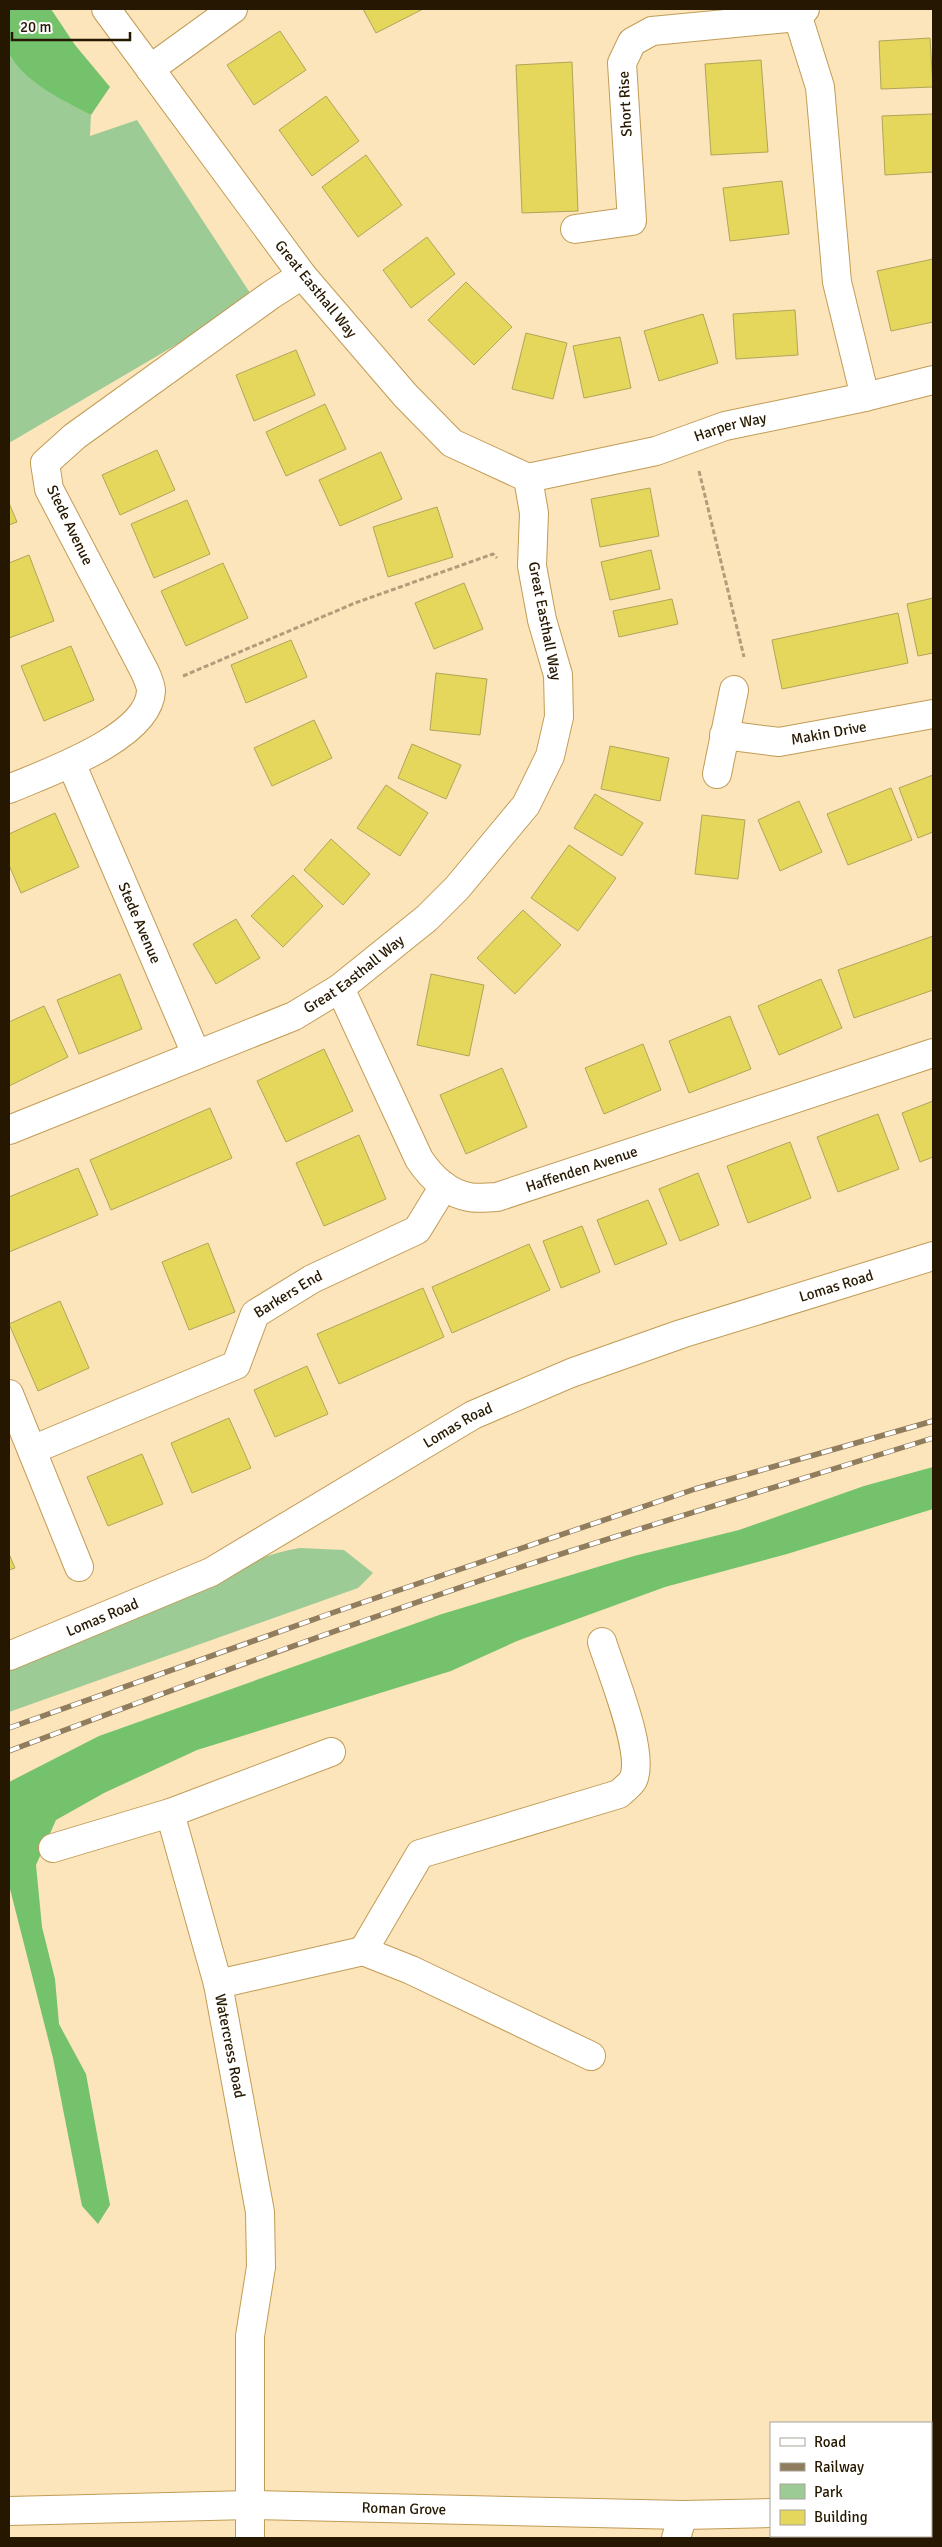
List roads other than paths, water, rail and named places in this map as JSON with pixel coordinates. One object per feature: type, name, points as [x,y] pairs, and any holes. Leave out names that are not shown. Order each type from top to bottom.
[{"type":"street","name":"Great Easthall Way","points":[[9,1130],[294,1016],[340,988],[427,918],[457,888],[526,805],[550,756],[559,717],[558,675],[542,620],[532,566],[534,513],[528,478],[452,442],[405,395],[302,276],[106,9]]},
{"type":"street","points":[[150,69],[233,9]]},
{"type":"street","name":"Short Rise","points":[[575,229],[632,221],[622,63],[632,42],[652,31],[802,13],[820,87],[837,282],[865,397]]},
{"type":"street","name":"Stede Avenue","points":[[196,1054],[71,763],[120,734],[143,714],[151,690],[145,672],[49,489],[45,463],[83,431],[271,295],[302,276]]},
{"type":"street","name":"Harper Way","points":[[528,478],[656,451],[725,426],[865,397],[933,380]]},
{"type":"street","points":[[717,774],[734,690]]},
{"type":"street","name":"Makin Drive","points":[[724,735],[779,742],[933,714]]},
{"type":"street","points":[[9,788],[71,763]]},
{"type":"street","name":"Haffenden Avenue","points":[[340,988],[419,1159],[428,1173],[444,1186],[469,1197],[497,1197],[933,1053]]},
{"type":"street","name":"Barkers End","points":[[32,1450],[236,1366],[255,1314],[312,1279],[416,1230],[444,1186]]},
{"type":"street","name":"Lomas Road","points":[[9,1656],[211,1572],[482,1411],[571,1372],[681,1334],[933,1256]]},
{"type":"street","points":[[9,1394],[79,1567]]},
{"type":"street","points":[[591,2056],[411,1970],[363,1951],[420,1854],[619,1794],[633,1781],[636,1765],[635,1745],[602,1642]]},
{"type":"street","points":[[53,1848],[170,1813],[331,1752]]},
{"type":"street","points":[[170,1813],[218,1984]]},
{"type":"street","name":"Watercress Road","points":[[250,2538],[250,2336],[261,2267],[260,2212],[218,1984],[363,1951]]},
{"type":"street","name":"Roman Grove","points":[[9,2512],[249,2504],[680,2527],[770,2513]]},
{"type":"railway","points":[[9,1728],[329,1614],[695,1489],[933,1421]]},
{"type":"railway","points":[[9,1751],[264,1656],[521,1567],[933,1438]]}]
